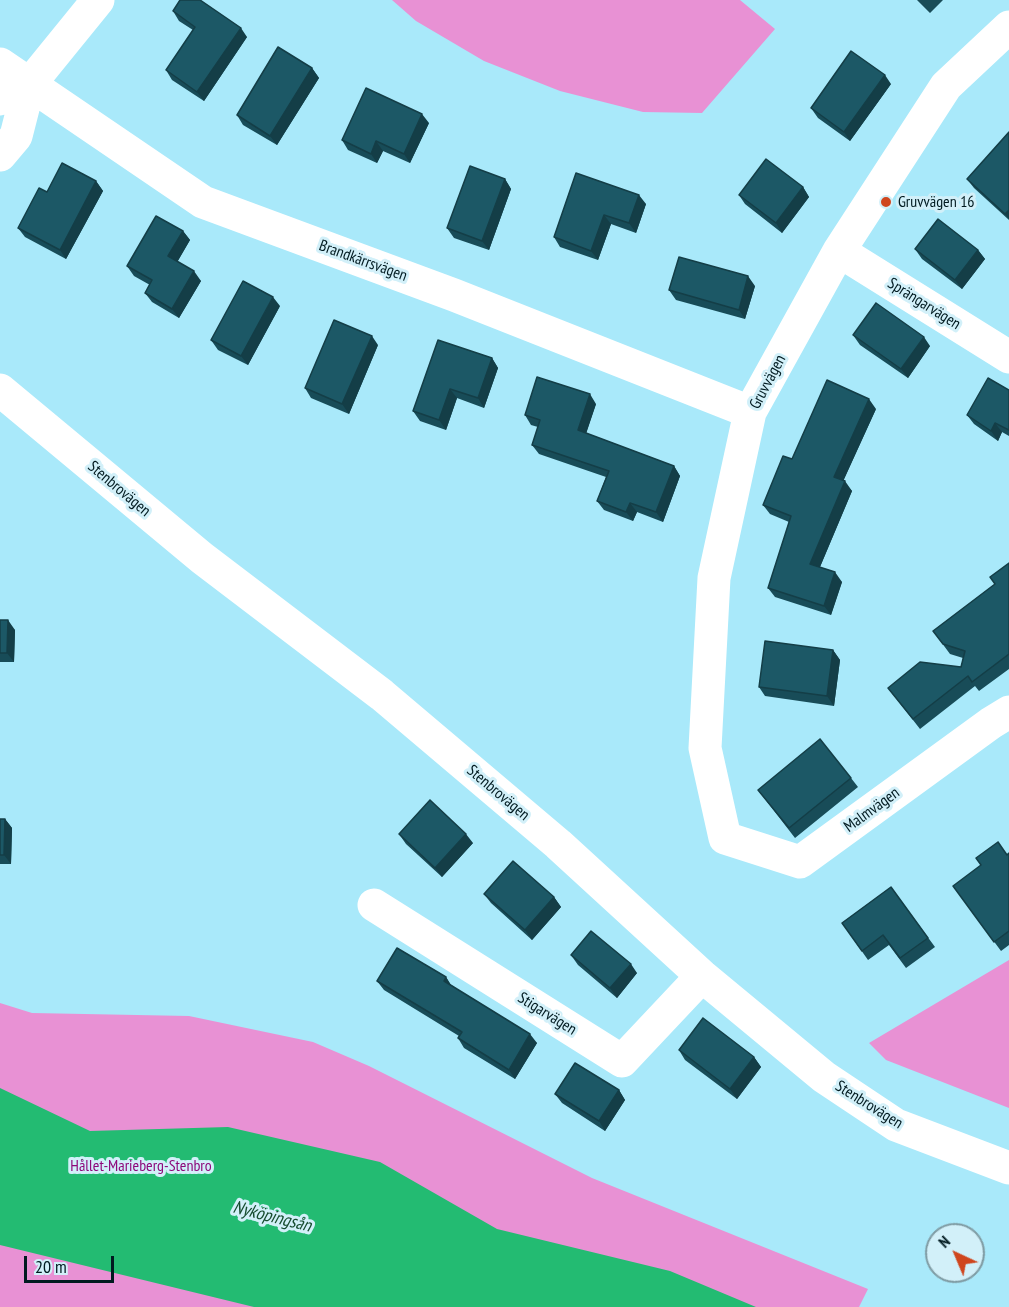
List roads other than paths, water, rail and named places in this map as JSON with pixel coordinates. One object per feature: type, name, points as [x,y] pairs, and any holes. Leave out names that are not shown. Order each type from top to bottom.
[{"type":"street","points":[[0,155],[16,136],[29,85],[98,0]]},
{"type":"street","name":"Gruvvägen","points":[[725,838],[705,748],[714,578],[750,412],[839,251],[946,87],[1009,27]]},
{"type":"street","name":"Brandkärrsvägen","points":[[0,64],[203,202],[454,295],[750,412]]},
{"type":"street","points":[[0,99],[29,85]]},
{"type":"street","name":"Sprängarvägen","points":[[839,251],[1009,357]]},
{"type":"street","name":"Stenbrovägen","points":[[0,390],[202,558],[382,695],[558,844],[702,976],[824,1077],[896,1125],[1009,1168]]},
{"type":"street","name":"Malmvägen","points":[[725,838],[800,862],[1009,712]]},
{"type":"street","name":"Stigarvägen","points":[[374,905],[621,1061],[702,976]]},
{"type":"water","name":"Nyköpingsån","points":[[0,1088],[90,1131],[228,1127],[380,1162],[497,1229],[670,1271],[756,1307],[254,1307],[0,1245]]},
{"type":"place","name":"Gruvvägen 16","points":[[886,202]]},
{"type":"park label","name":"Hållet-Marieberg-Stenbro","points":[[141,1166]]}]
